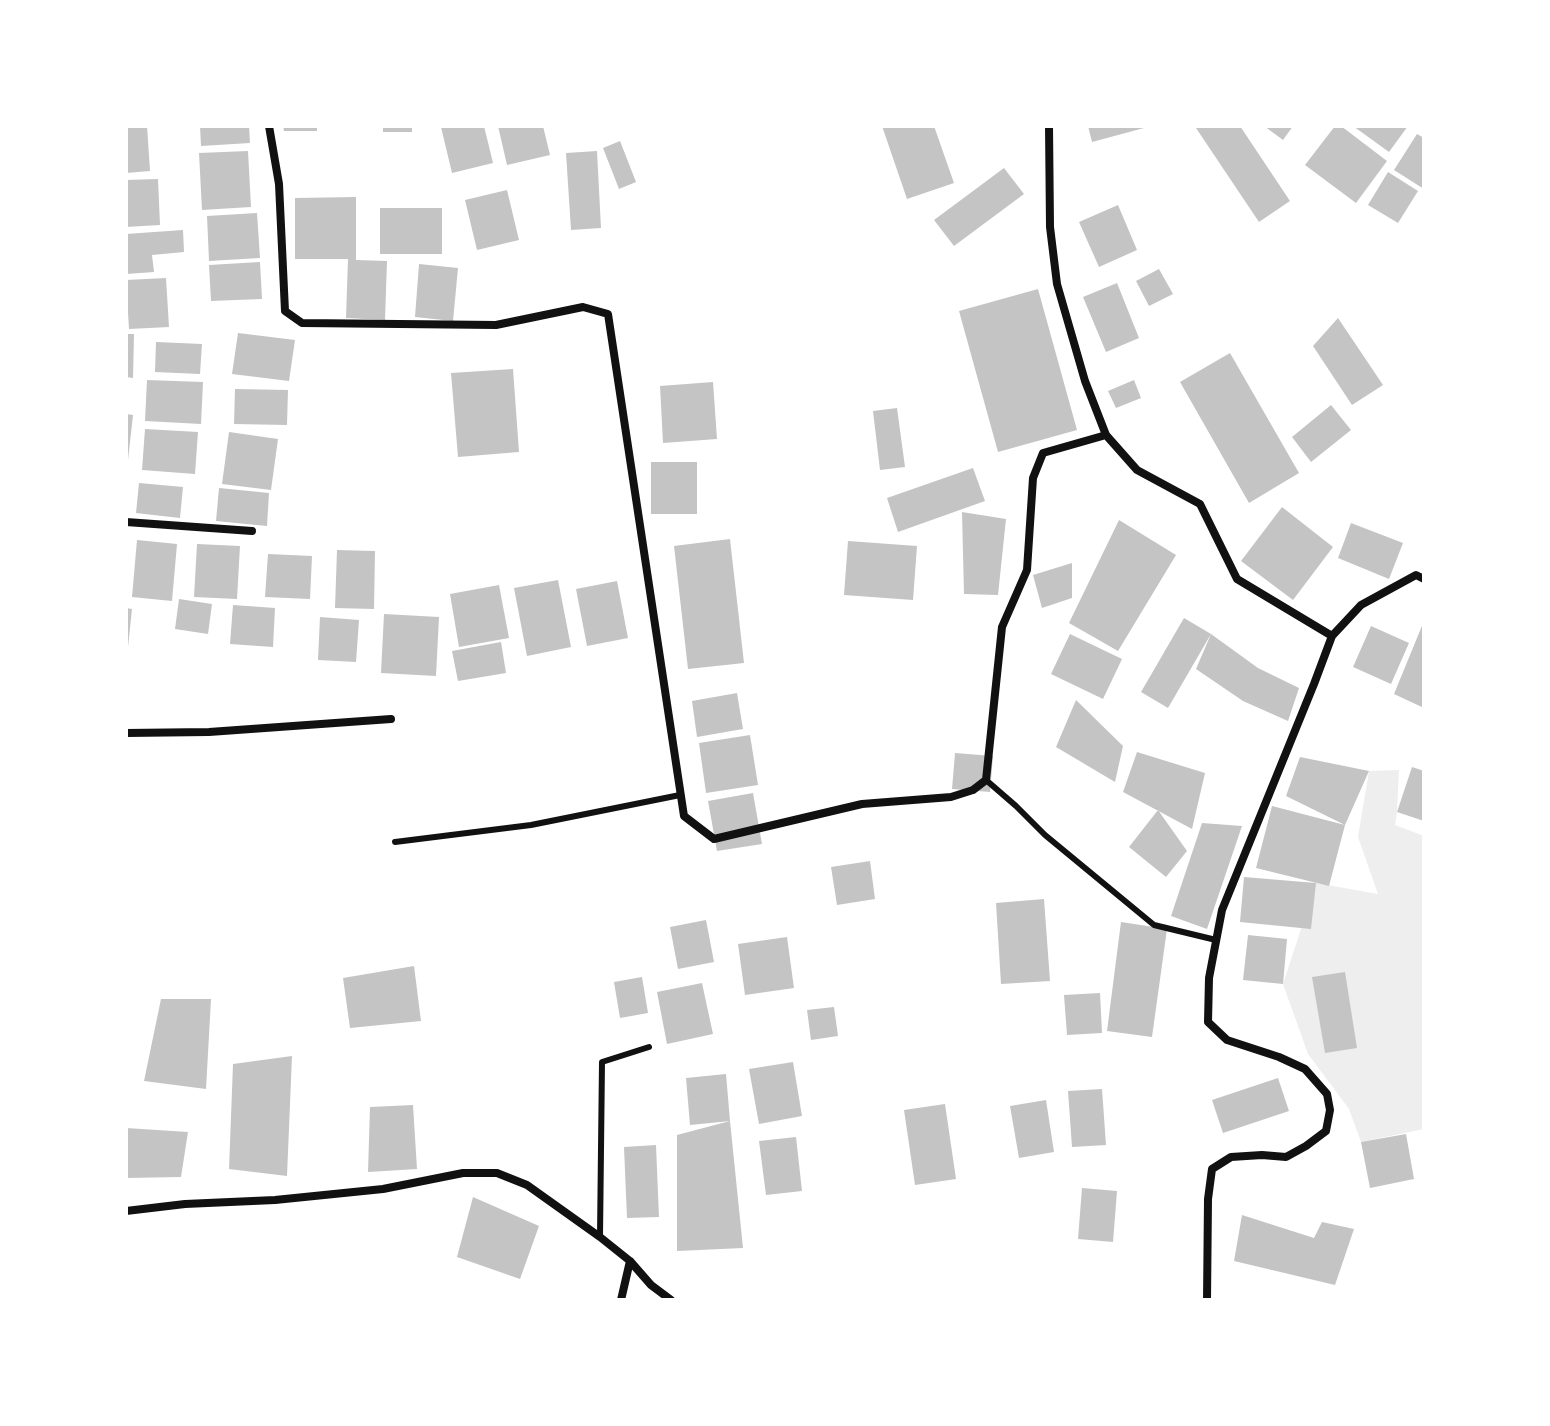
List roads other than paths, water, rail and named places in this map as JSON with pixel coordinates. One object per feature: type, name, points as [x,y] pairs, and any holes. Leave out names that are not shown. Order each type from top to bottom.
[{"type":"street","points":[[269,126],[279,184],[285,311],[302,323],[496,325],[583,307],[608,314],[684,816],[714,839],[862,804],[951,797],[973,790],[986,780],[1002,627],[1027,570],[1033,478],[1043,453],[1106,435]]},
{"type":"street","points":[[1049,126],[1050,227],[1057,284],[1085,381],[1106,435],[1137,470],[1200,504],[1237,579],[1332,636]]},
{"type":"street","points":[[126,522],[252,531]]},
{"type":"street","points":[[1207,1300],[1208,1199],[1212,1169],[1231,1157],[1286,1157],[1326,1131],[1330,1110],[1327,1094],[1305,1069],[1227,1040],[1208,1022],[1209,978],[1222,910],[1332,636],[1361,605],[1416,575],[1424,579]]},
{"type":"street","points":[[126,733],[209,732],[391,719]]},
{"type":"street","points":[[126,1211],[383,1189],[463,1173],[497,1173],[527,1185],[600,1237],[671,1300]]},
{"type":"street","points":[[621,1300],[630,1261]]},
{"type":"lane","points":[[986,780],[1045,835],[1154,925],[1216,940]]},
{"type":"lane","points":[[395,842],[531,825],[680,795]]},
{"type":"lane","points":[[600,1237],[602,1062],[649,1047]]}]
